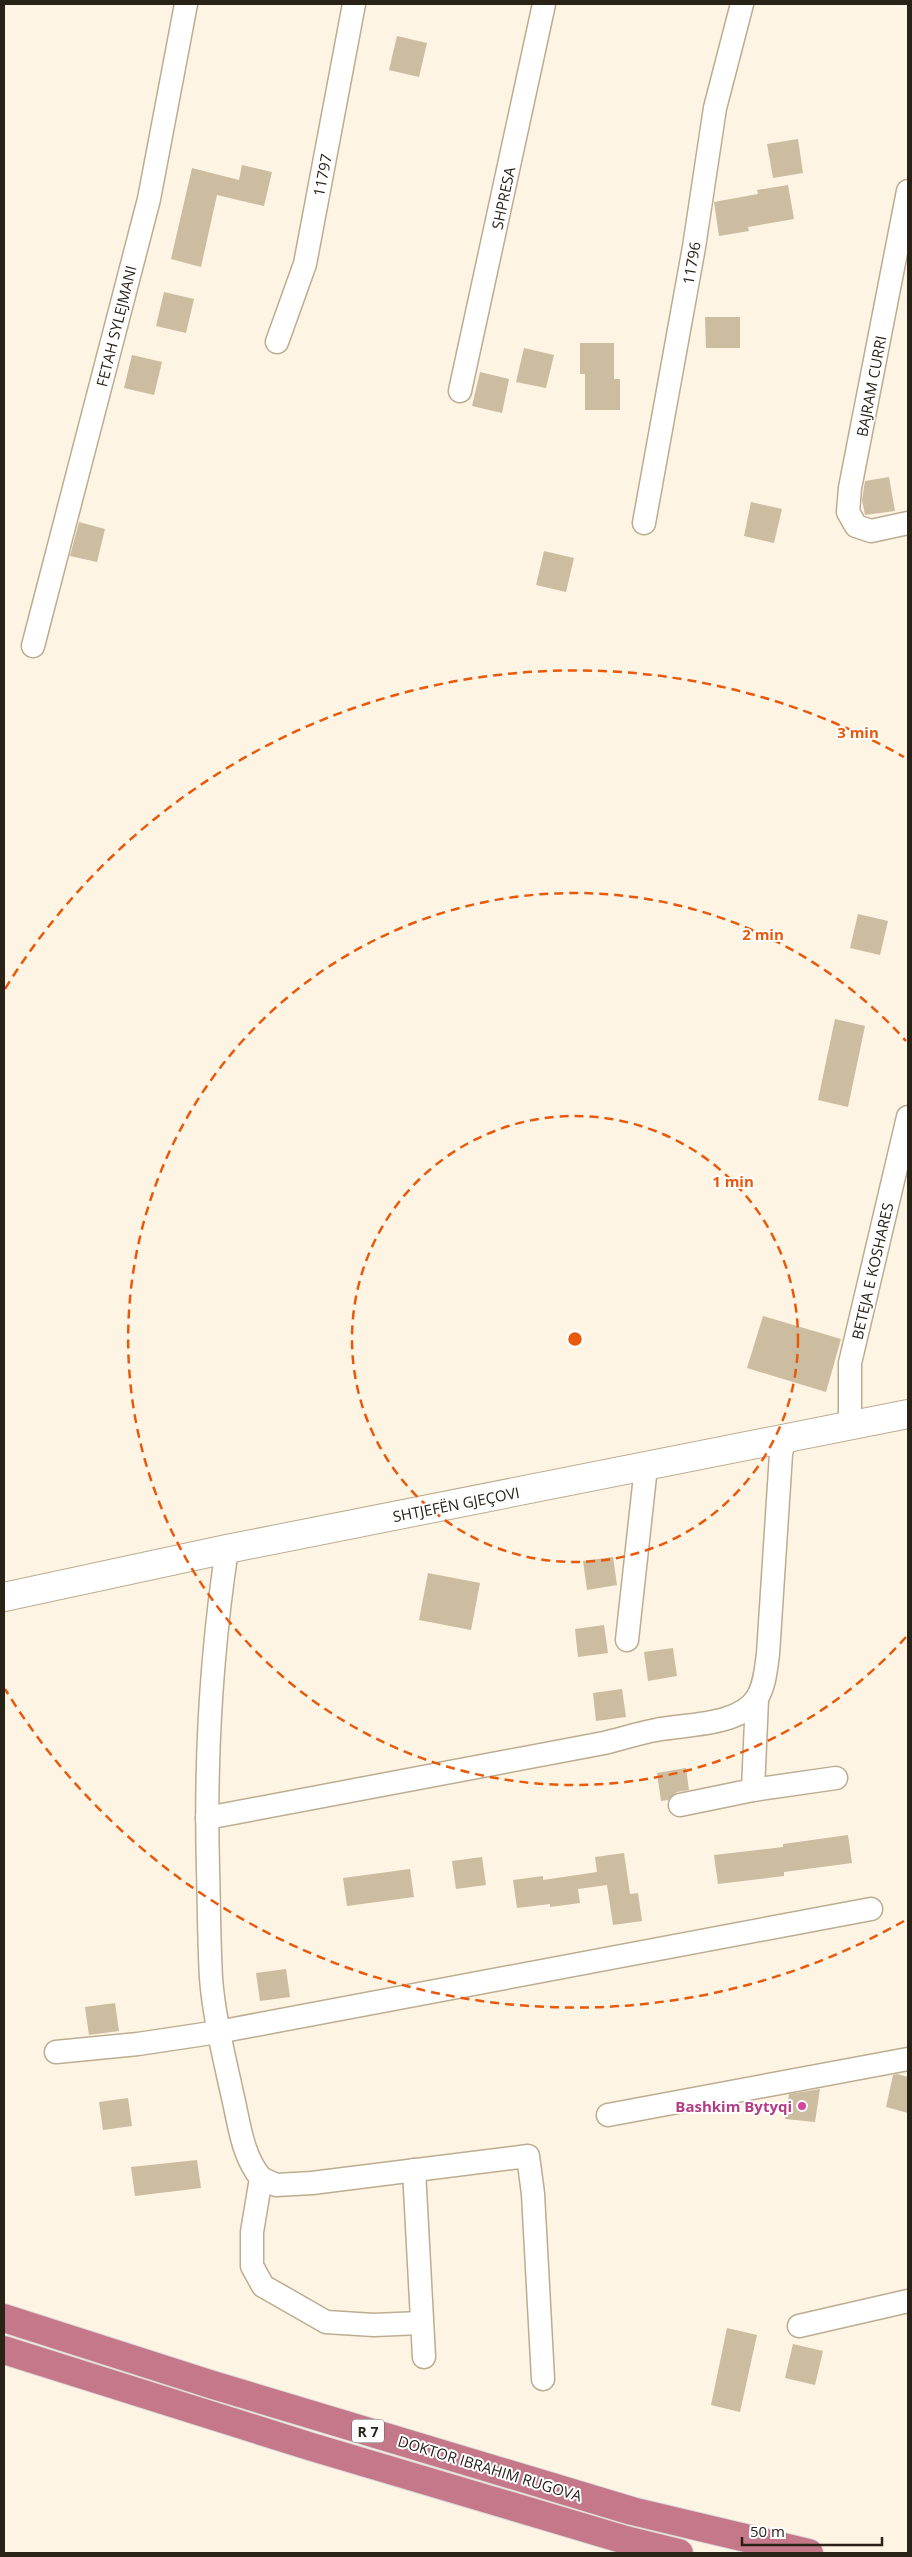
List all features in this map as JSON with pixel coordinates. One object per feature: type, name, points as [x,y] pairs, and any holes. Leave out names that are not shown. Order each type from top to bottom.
[{"type":"highway","name":"DOKTOR IBRAHIM RUGOVA","points":[[4,2318],[213,2385],[632,2511],[809,2553]]},
{"type":"highway","name":"DOKTOR IBRAHIM RUGOVA","points":[[4,2350],[312,2448],[622,2539],[679,2553]]},
{"type":"street","name":"FETAH SYLEJMANI","points":[[33,646],[149,199],[186,4]]},
{"type":"street","name":"11797","points":[[278,342],[305,264],[354,4]]},
{"type":"street","name":"SHPRESA","points":[[460,391],[544,4]]},
{"type":"street","name":"11796","points":[[644,524],[694,247],[715,108],[742,4]]},
{"type":"street","name":"BAJRAM CURRI","points":[[908,191],[850,488],[848,512],[856,526],[871,531],[908,523]]},
{"type":"street","name":"BETEJA E KOSHARES","points":[[850,1426],[850,1363],[908,1117]]},
{"type":"street","name":"SHTJEFËN GJEÇOVI","points":[[4,1597],[227,1549],[908,1414]]},
{"type":"street","points":[[207,1818],[604,1743],[655,1730],[719,1721],[742,1713],[756,1699],[764,1681],[768,1654],[781,1454],[785,1437]]},
{"type":"street","points":[[627,1640],[646,1467]]},
{"type":"street","points":[[227,1549],[217,1616],[209,1706],[207,1818],[211,1979],[218,2032],[244,2145],[254,2170],[261,2178],[276,2185],[528,2156],[533,2194],[543,2378]]},
{"type":"street","points":[[753,1790],[756,1699]]},
{"type":"street","points":[[680,1806],[753,1790],[836,1778]]},
{"type":"street","points":[[56,2052],[138,2044],[218,2032],[871,1909]]},
{"type":"street","points":[[608,2115],[908,2059]]},
{"type":"street","points":[[414,2170],[424,2357]]},
{"type":"street","points":[[261,2178],[252,2232],[252,2266],[263,2286],[326,2322],[374,2325],[421,2323]]},
{"type":"street","points":[[799,2326],[908,2302]]},
{"type":"building","points":[[397,36],[427,43],[419,77],[389,70]]},
{"type":"building","points":[[798,139],[803,173],[773,178],[767,144]]},
{"type":"building","points":[[242,165],[272,172],[264,206],[217,195],[201,267],[171,259],[192,168],[239,180]]},
{"type":"building","points":[[788,185],[794,219],[748,227],[749,231],[719,236],[714,202],[758,194],[757,190]]},
{"type":"building","points":[[164,292],[194,299],[186,333],[156,326]]},
{"type":"building","points":[[705,317],[740,317],[740,348],[706,348]]},
{"type":"building","points":[[580,343],[614,343],[614,379],[620,379],[620,410],[585,410],[585,374],[580,374]]},
{"type":"building","points":[[524,348],[554,355],[546,388],[516,382]]},
{"type":"building","points":[[132,355],[162,362],[154,395],[124,388]]},
{"type":"building","points":[[480,372],[509,379],[502,413],[472,406]]},
{"type":"building","points":[[889,477],[895,511],[865,515],[862,500],[865,481]]},
{"type":"building","points":[[751,502],[782,509],[774,543],[744,536]]},
{"type":"building","points":[[79,522],[105,529],[97,562],[70,556]]},
{"type":"building","points":[[544,551],[574,558],[566,592],[536,585]]},
{"type":"building","points":[[858,914],[888,921],[880,955],[850,948]]},
{"type":"building","points":[[835,1019],[865,1026],[848,1107],[818,1100]]},
{"type":"building","points":[[763,1316],[841,1339],[826,1392],[747,1368]]},
{"type":"building","points":[[613,1557],[617,1585],[587,1590],[583,1561]]},
{"type":"building","points":[[428,1573],[480,1583],[471,1630],[419,1620]]},
{"type":"building","points":[[604,1625],[608,1653],[578,1657],[575,1629]]},
{"type":"building","points":[[673,1648],[677,1676],[648,1681],[644,1652]]},
{"type":"building","points":[[622,1689],[626,1717],[596,1721],[593,1693]]},
{"type":"building","points":[[686,1768],[689,1790],[677,1792],[668,1800],[661,1801],[657,1773]]},
{"type":"building","points":[[848,1835],[852,1863],[784,1872],[784,1876],[718,1884],[714,1855],[783,1847],[783,1844]]},
{"type":"building","points":[[624,1853],[630,1894],[638,1893],[642,1921],[613,1925],[607,1885],[578,1889],[580,1903],[550,1907],[550,1904],[517,1908],[513,1880],[543,1876],[543,1880],[597,1872],[595,1857]]},
{"type":"building","points":[[482,1857],[486,1885],[456,1889],[452,1861]]},
{"type":"building","points":[[410,1869],[414,1897],[347,1906],[343,1878]]},
{"type":"building","points":[[286,1969],[290,1997],[260,2001],[256,1973]]},
{"type":"building","points":[[115,2003],[119,2031],[89,2035],[85,2007]]},
{"type":"building","points":[[897,2074],[908,2077],[908,2113],[886,2107],[893,2075]]},
{"type":"building","name":"Bashkim Bytyqi","points":[[820,2089],[815,2122],[785,2119],[789,2094]]},
{"type":"building","points":[[128,2098],[132,2126],[103,2130],[99,2102]]},
{"type":"building","points":[[197,2160],[201,2188],[135,2196],[131,2167]]},
{"type":"building","points":[[727,2328],[757,2335],[740,2412],[711,2405]]},
{"type":"building","points":[[793,2344],[823,2351],[815,2385],[785,2378]]},
{"type":"place","name":"Bashkim Bytyqi","points":[[802,2106]]}]
